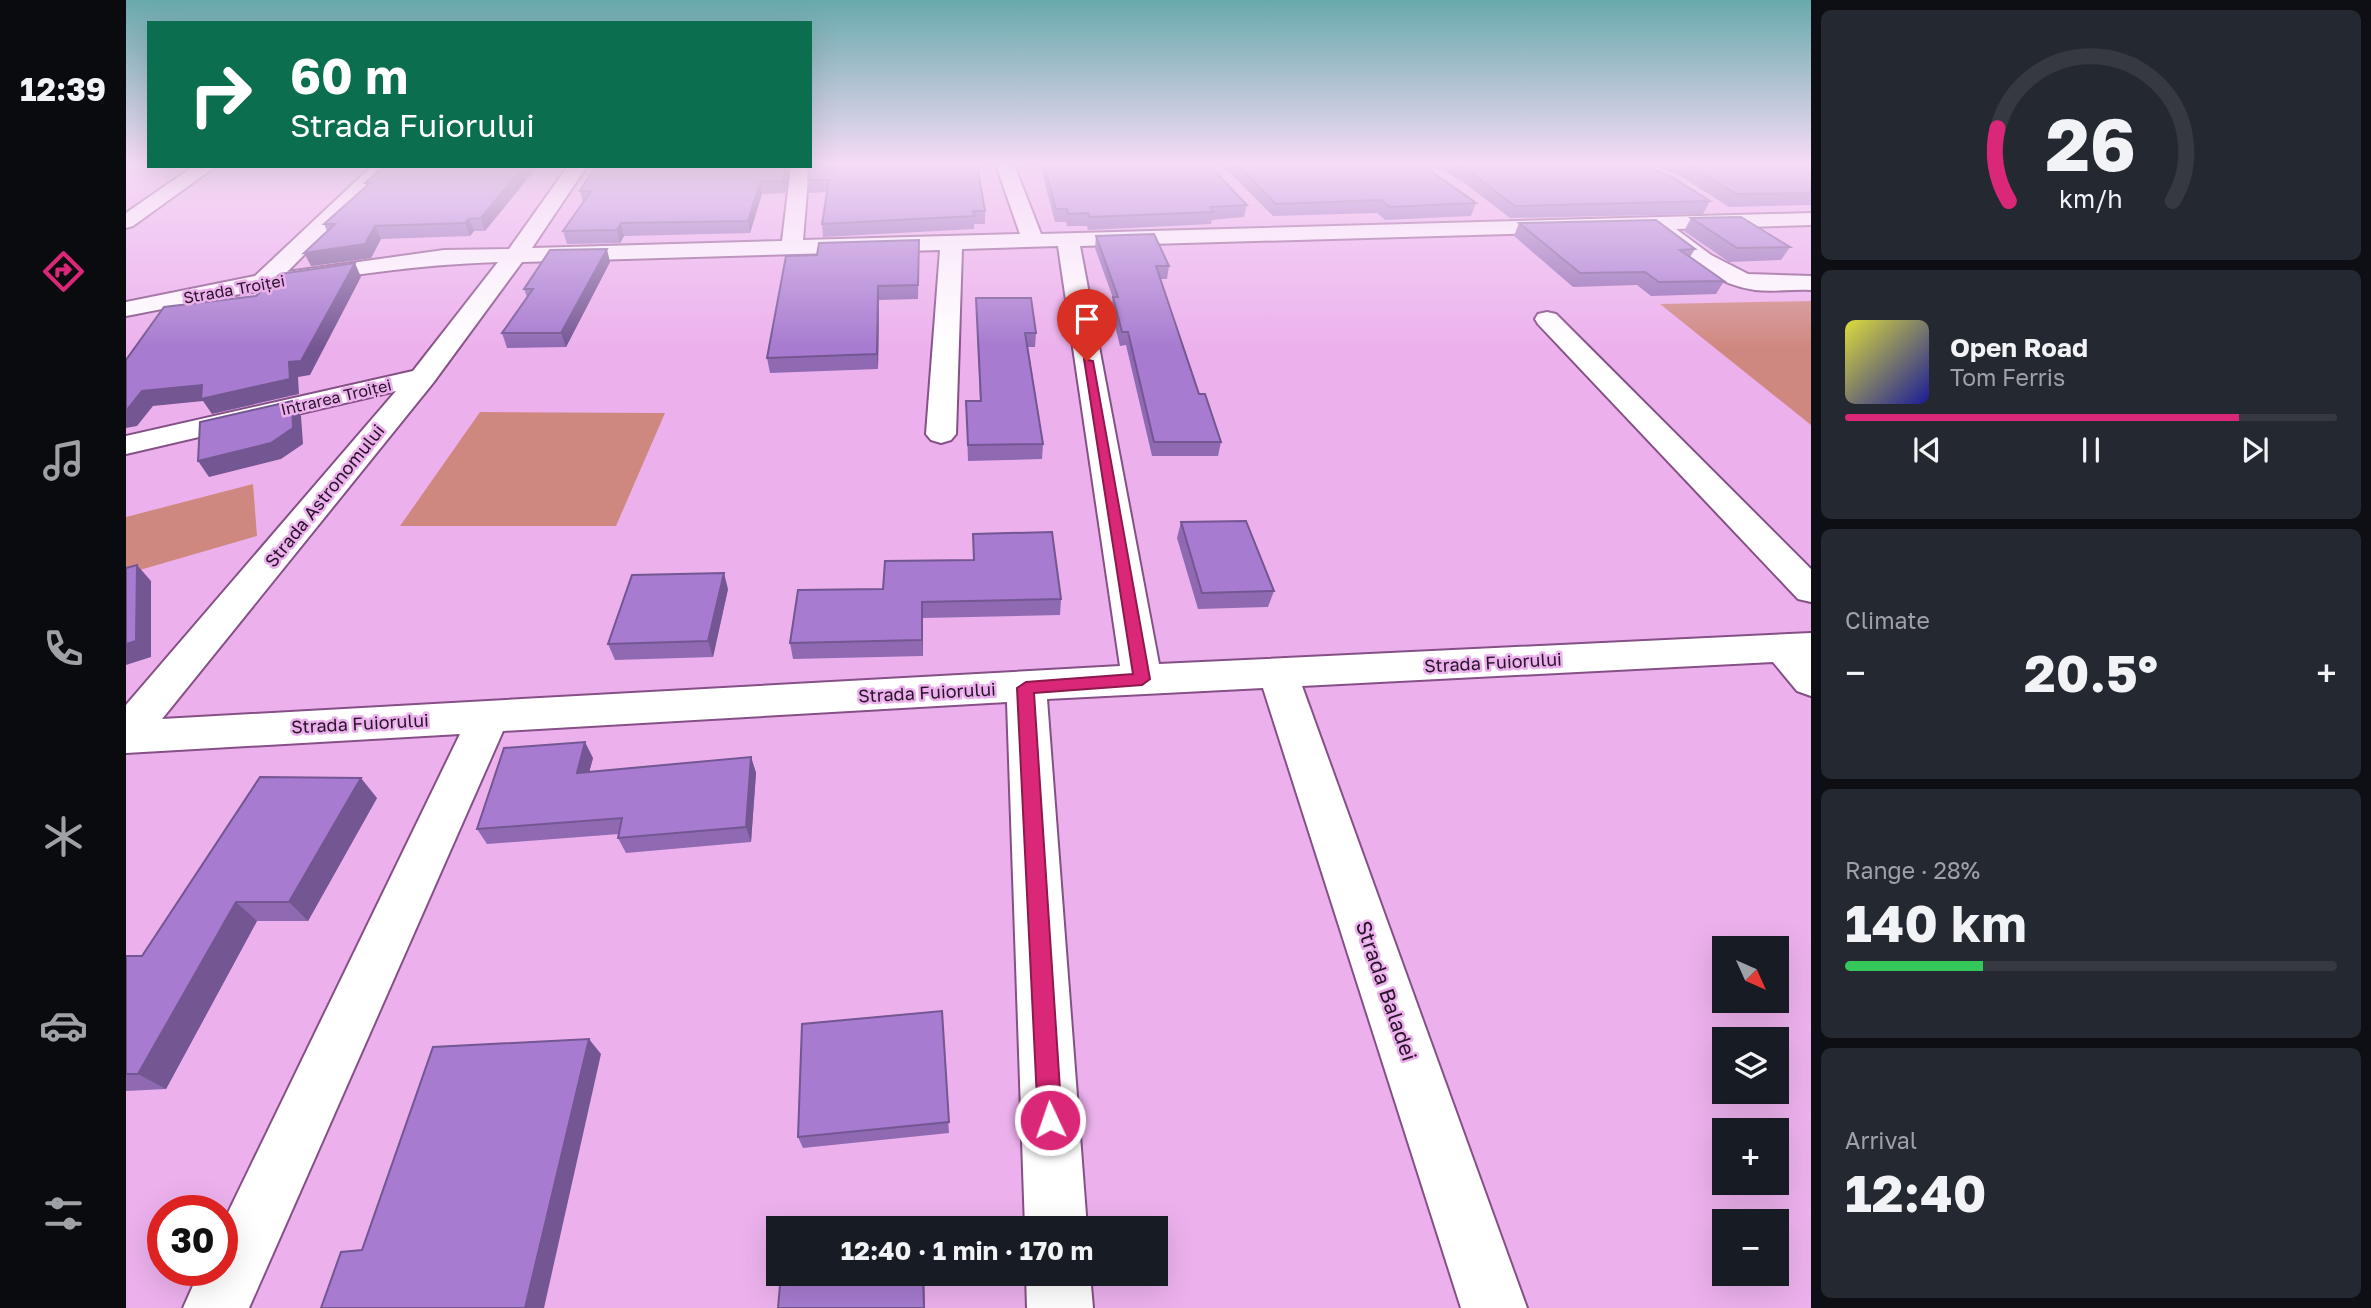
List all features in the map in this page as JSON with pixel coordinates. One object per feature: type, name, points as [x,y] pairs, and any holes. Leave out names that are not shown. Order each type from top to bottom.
[{"type":"street","points":[[263,282],[321,226]]},
{"type":"street","name":"Strada Astronomului","points":[[132,721],[423,377],[519,255],[538,226]]},
{"type":"street","points":[[792,247],[794,226]]},
{"type":"street","points":[[1027,226],[1033,241]]},
{"type":"street","points":[[1266,226],[1274,234]]},
{"type":"street","name":"Strada Troiței","points":[[126,309],[263,282],[397,262],[519,255],[1564,226]]},
{"type":"street","points":[[1659,226],[1715,268],[1733,277],[1758,283],[1811,283]]},
{"type":"street","points":[[1068,240],[1142,679]]},
{"type":"street","points":[[941,434],[951,243]]},
{"type":"street","points":[[1547,319],[1811,590]]},
{"type":"street","name":"Intrarea Troiței","points":[[126,445],[423,377]]},
{"type":"street","points":[[1797,647],[1811,681]]},
{"type":"street","name":"Strada Fuiorului","points":[[132,721],[489,717],[1026,688],[1142,679],[1797,647]]},
{"type":"street","name":"Strada Baladei","points":[[1278,673],[1494,1308]]},
{"type":"street","points":[[1026,688],[1055,1216]]},
{"type":"street","points":[[216,1308],[489,717]]},
{"type":"street","points":[[1059,1286],[1060,1308]]},
{"type":"shaded area","points":[[1811,301],[1811,425],[1660,304]]},
{"type":"shaded area","points":[[480,412],[665,413],[616,526],[400,526]]},
{"type":"shaded area","points":[[253,484],[257,536],[126,574],[126,517]]},
{"type":"building","points":[[333,226],[375,226],[365,244],[304,253]]},
{"type":"building","points":[[566,226],[619,226],[617,230],[563,231]]},
{"type":"building","points":[[1523,226],[1664,226],[1695,249],[1680,250],[1724,281],[1659,282],[1645,272],[1580,273]]},
{"type":"building","points":[[1703,226],[1756,226],[1790,247],[1737,248]]},
{"type":"building","points":[[1154,234],[1169,266],[1156,266],[1199,394],[1205,394],[1221,442],[1154,442],[1128,332],[1122,332],[1113,297],[1118,297],[1096,236]]},
{"type":"building","points":[[919,240],[918,285],[878,286],[877,354],[767,358],[786,256],[817,255],[819,243]]},
{"type":"building","points":[[607,249],[561,333],[502,333],[533,289],[524,289],[550,250]]},
{"type":"building","points":[[355,263],[301,361],[289,362],[290,379],[201,399],[202,385],[142,391],[126,411],[126,360],[164,307],[256,296],[280,274]]},
{"type":"building","points":[[976,298],[1031,298],[1036,333],[1025,333],[1043,444],[968,445],[966,401],[981,401]]},
{"type":"building","points":[[292,401],[293,428],[271,443],[198,461],[200,422]]},
{"type":"building","points":[[1246,521],[1274,591],[1202,593],[1181,522]]},
{"type":"building","points":[[1052,532],[1061,599],[922,602],[922,640],[790,643],[798,590],[883,589],[885,561],[974,560],[973,534]]},
{"type":"building","points":[[137,565],[136,641],[126,644],[126,568]]},
{"type":"building","points":[[724,573],[708,641],[608,644],[632,575]]},
{"type":"building","points":[[585,742],[577,773],[751,757],[746,827],[618,838],[622,818],[477,829],[504,748]]},
{"type":"building","points":[[260,777],[361,778],[289,902],[236,902],[138,1074],[126,1074],[126,956],[142,956]]},
{"type":"building","points":[[942,1011],[949,1122],[798,1137],[802,1024]]},
{"type":"building","points":[[589,1039],[525,1308],[321,1308],[341,1252],[362,1250],[433,1047]]},
{"type":"building","points":[[780,1286],[923,1286],[924,1308],[778,1308]]},
{"type":"route","points":[[1050,1120],[1026,688],[1142,679],[1087,361]]}]
